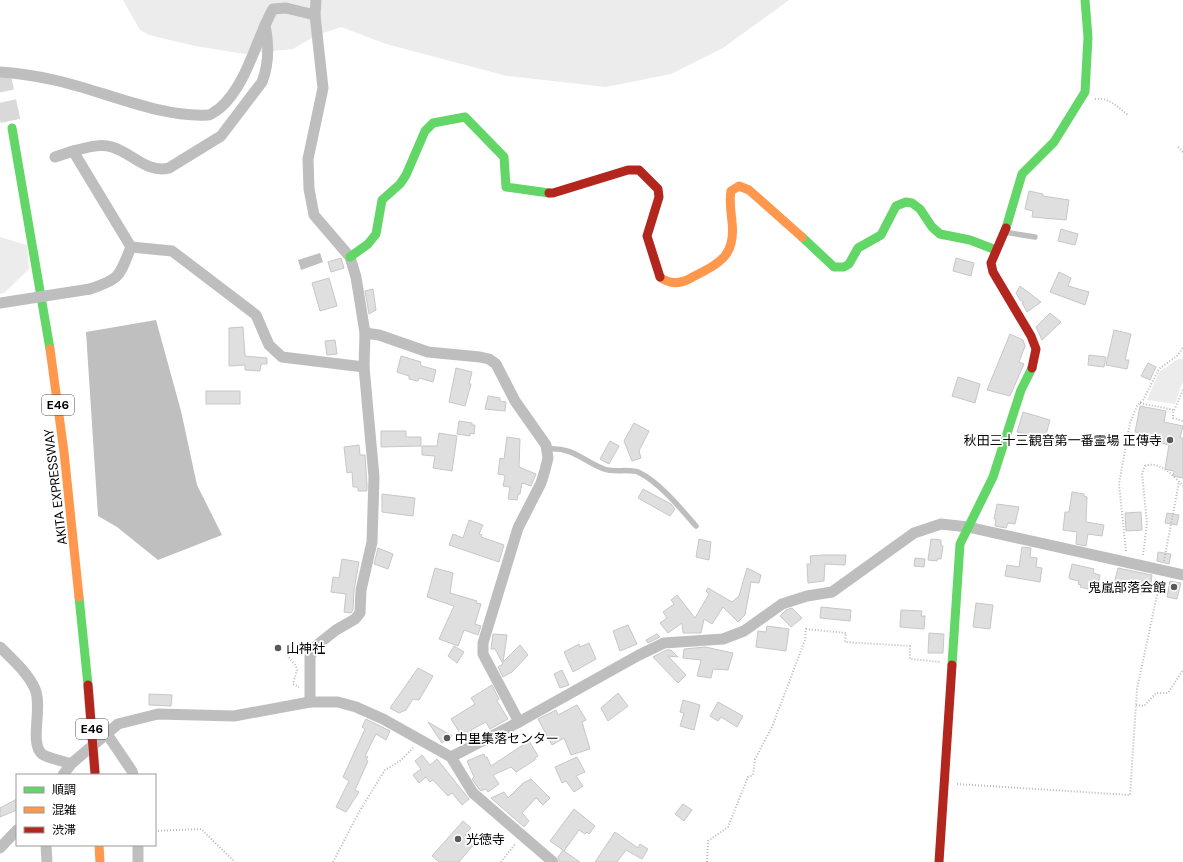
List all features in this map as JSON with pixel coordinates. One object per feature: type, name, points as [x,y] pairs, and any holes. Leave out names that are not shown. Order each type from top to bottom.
[{"type":"main road","points":[[939,862],[960,544],[993,477],[1021,390],[1034,363],[1036,349],[993,272],[991,262],[1004,232],[1022,174],[1054,142],[1085,92],[1088,37],[1085,0]]},
{"type":"main road","points":[[350,256],[375,239],[379,231],[382,200],[400,184],[406,175],[425,130],[433,123],[465,117],[504,157],[505,183],[506,187],[510,189],[553,193],[628,170],[638,170],[658,189],[659,197],[647,236],[660,277],[665,282],[674,284],[681,283],[719,263],[728,256],[734,240],[730,199],[731,191],[739,186],[749,190],[826,258],[834,267],[850,264],[860,246],[876,238],[882,232],[890,214],[896,206],[907,202],[913,203],[918,207],[934,229],[941,234],[970,240],[996,250]]},
{"type":"main road","name":"AKITA EXPRESSWAY","points":[[12,128],[48,336],[64,452],[88,685],[95,774]]},
{"type":"main road","points":[[99,846],[100,862]]},
{"type":"street","points":[[310,696],[310,656],[318,645],[336,630],[355,619],[360,613],[362,590],[372,542],[374,477],[364,367],[365,333],[356,277],[350,256],[314,215],[309,189],[308,159],[323,88],[315,15],[316,0]]},
{"type":"street","points":[[0,72],[55,80],[147,107],[176,112],[209,115],[221,107],[238,84],[273,9],[286,8],[315,15]]},
{"type":"street","points":[[54,157],[99,145],[113,147],[154,169],[162,169],[169,168],[221,136],[262,82],[266,73],[268,40],[265,25]]},
{"type":"street","points":[[73,151],[131,247]]},
{"type":"street","points":[[0,303],[90,289],[112,282],[120,273],[131,247]]},
{"type":"street","points":[[131,247],[172,251],[256,315],[269,344],[282,357],[364,367]]},
{"type":"street","points":[[365,333],[379,335],[428,352],[480,357],[496,364],[515,401],[546,445],[548,458],[541,483],[518,528],[483,643],[483,654],[519,722]]},
{"type":"street","points":[[451,757],[519,722],[639,655],[664,643],[724,639],[744,631],[782,604],[807,596],[832,592],[914,533],[941,524],[968,526],[1183,575]]},
{"type":"street","points":[[0,647],[19,666],[35,689],[38,709],[36,745],[43,754],[71,764]]},
{"type":"street","points":[[64,774],[71,764],[118,724],[158,714],[234,716],[310,696],[356,707],[383,719],[451,757],[473,793],[553,862]]},
{"type":"street","points":[[107,734],[133,774]]},
{"type":"street","points":[[0,848],[16,831]]},
{"type":"street","points":[[46,846],[47,862]]},
{"type":"street","points":[[138,846],[138,862]]},
{"type":"lane","points":[[1004,232],[1035,237]]},
{"type":"lane","points":[[547,449],[560,448],[572,451],[604,469],[620,472],[639,472],[673,499],[696,526]]},
{"type":"path","points":[[1082,99],[1102,98],[1109,101],[1128,115]]},
{"type":"path","points":[[1178,147],[1183,152]]},
{"type":"path","points":[[1127,563],[1119,484],[1130,423],[1137,406],[1159,369],[1178,355],[1183,347]]},
{"type":"path","points":[[1183,390],[1173,418],[1183,421]]},
{"type":"path","points":[[1140,403],[1175,410]]},
{"type":"path","points":[[1141,566],[1147,523],[1142,473],[1145,466],[1149,464],[1158,465],[1183,486]]},
{"type":"path","points":[[944,783],[1130,795],[1137,689],[1163,571],[1179,482]]},
{"type":"path","points":[[707,862],[708,840],[728,827],[748,777],[753,775],[755,759],[772,727],[805,640],[806,629],[846,633],[846,642],[910,646],[910,659],[952,663]]},
{"type":"path","points":[[287,655],[296,666],[296,676],[293,684],[310,696]]},
{"type":"path","points":[[1136,705],[1144,706],[1156,693],[1168,694],[1183,670]]},
{"type":"path","points":[[333,862],[359,812],[385,770],[400,761],[420,741]]},
{"type":"path","points":[[156,832],[201,828],[235,862]]},
{"type":"path","points":[[501,862],[522,836]]},
{"type":"shaded area","points":[[123,0],[789,0],[723,48],[671,74],[606,87],[507,76],[386,44],[341,27],[317,35],[293,49],[245,54],[195,46],[149,35],[140,30]]},
{"type":"shaded area","points":[[0,237],[27,245],[29,269],[4,293],[0,294]]},
{"type":"shaded area","points":[[320,253],[323,262],[301,270],[298,260]]},
{"type":"shaded area","points":[[156,320],[181,411],[197,485],[222,535],[158,560],[117,527],[98,516],[86,332]]},
{"type":"shaded area","points":[[1178,359],[1183,359],[1183,381],[1175,404],[1147,400],[1159,372]]},
{"type":"building","points":[[1029,191],[1043,194],[1043,196],[1069,200],[1066,220],[1032,217],[1033,211],[1025,209]]},
{"type":"building","points":[[1061,229],[1078,234],[1075,245],[1058,241]]},
{"type":"building","points":[[341,258],[344,268],[331,272],[328,262]]},
{"type":"building","points":[[956,258],[974,263],[971,276],[953,271]]},
{"type":"building","points":[[1059,272],[1071,278],[1068,286],[1089,292],[1085,305],[1050,292]]},
{"type":"building","points":[[329,278],[337,306],[320,311],[312,283]]},
{"type":"building","points":[[1020,286],[1041,302],[1027,312],[1022,303],[1024,302],[1020,300],[1016,293]]},
{"type":"building","points":[[373,289],[376,310],[369,314],[365,291]]},
{"type":"building","points":[[1050,313],[1061,322],[1042,340],[1036,327]]},
{"type":"building","points":[[243,327],[245,356],[267,358],[267,364],[261,364],[260,371],[245,370],[245,365],[229,366],[229,328]]},
{"type":"building","points":[[1114,330],[1131,334],[1125,360],[1129,360],[1127,369],[1106,365]]},
{"type":"building","points":[[1010,334],[1023,340],[1025,346],[1019,362],[1024,364],[1010,396],[987,390]]},
{"type":"building","points":[[335,340],[337,354],[327,355],[325,341]]},
{"type":"building","points":[[1089,355],[1106,357],[1104,367],[1088,365]]},
{"type":"building","points":[[401,356],[421,362],[420,364],[422,366],[436,370],[433,382],[419,378],[418,381],[409,379],[409,376],[397,372]]},
{"type":"building","points":[[1148,363],[1156,367],[1150,380],[1141,376]]},
{"type":"building","points":[[456,368],[472,372],[469,384],[471,384],[465,406],[449,402]]},
{"type":"building","points":[[958,377],[980,384],[975,403],[952,396]]},
{"type":"building","points":[[206,391],[240,391],[240,404],[206,404]]},
{"type":"building","points":[[488,396],[500,398],[500,401],[506,402],[505,411],[485,409]]},
{"type":"building","name":"秋田三十三観音第一番霊場 正傳寺","points":[[1140,406],[1166,411],[1164,422],[1183,426],[1180,438],[1183,438],[1183,478],[1173,476],[1174,471],[1165,469],[1169,445],[1157,442],[1158,436],[1135,432]]},
{"type":"building","points":[[1023,412],[1050,420],[1045,438],[1017,432]]},
{"type":"building","points":[[459,421],[472,423],[472,425],[475,425],[474,434],[470,433],[470,436],[457,434]]},
{"type":"building","points":[[634,423],[649,431],[639,451],[641,458],[632,461],[624,441]]},
{"type":"building","points":[[381,431],[406,431],[406,437],[421,437],[421,446],[381,447]]},
{"type":"building","points":[[439,433],[457,436],[452,471],[433,468],[435,456],[422,455],[422,446],[437,446]]},
{"type":"building","points":[[507,437],[520,439],[519,467],[536,474],[531,486],[522,483],[517,500],[508,499],[510,487],[503,486],[505,477],[504,475],[498,474],[500,458],[504,459]]},
{"type":"building","points":[[610,441],[619,446],[609,464],[600,459]]},
{"type":"building","points":[[359,445],[360,455],[365,455],[367,491],[358,491],[358,487],[353,487],[352,472],[347,473],[344,447]]},
{"type":"building","points":[[643,489],[671,504],[675,509],[670,516],[638,498]]},
{"type":"building","points":[[1072,492],[1084,494],[1084,496],[1087,497],[1086,522],[1104,525],[1102,536],[1088,534],[1086,546],[1076,544],[1077,532],[1063,530],[1065,512],[1069,512]]},
{"type":"building","points":[[382,494],[415,498],[413,516],[382,512]]},
{"type":"building","points":[[997,504],[1019,507],[1015,524],[1008,523],[1006,528],[995,526],[996,519],[994,519]]},
{"type":"building","points":[[1141,512],[1142,530],[1126,531],[1125,513]]},
{"type":"building","points":[[1167,513],[1179,515],[1177,525],[1165,523]]},
{"type":"building","points":[[469,520],[483,525],[479,534],[482,535],[481,537],[504,545],[499,562],[449,545],[453,534],[463,538]]},
{"type":"building","points":[[699,539],[711,542],[709,560],[696,557]]},
{"type":"building","points":[[931,539],[941,540],[941,545],[943,546],[941,559],[937,559],[937,561],[928,560]]},
{"type":"building","points":[[1022,547],[1031,548],[1030,557],[1037,558],[1036,567],[1042,568],[1040,582],[1005,576],[1007,565],[1019,567]]},
{"type":"building","points":[[378,548],[393,554],[388,569],[374,564]]},
{"type":"building","points":[[1158,552],[1171,554],[1169,564],[1157,561]]},
{"type":"building","points":[[846,555],[845,565],[825,564],[824,581],[808,583],[807,564],[811,564],[810,556]]},
{"type":"building","points":[[915,558],[925,559],[924,567],[914,566]]},
{"type":"building","points":[[342,559],[359,562],[354,590],[353,610],[351,613],[344,612],[346,594],[331,592],[333,577],[339,578]]},
{"type":"building","points":[[1072,564],[1094,569],[1093,573],[1100,575],[1098,586],[1096,586],[1096,588],[1089,587],[1088,589],[1080,587],[1081,585],[1078,584],[1079,581],[1070,579],[1069,577]]},
{"type":"building","points":[[435,568],[453,573],[450,593],[477,601],[476,603],[481,604],[475,624],[481,626],[478,635],[464,630],[458,646],[439,639],[454,606],[427,597]]},
{"type":"building","points":[[747,568],[761,575],[759,583],[751,582],[745,615],[738,622],[723,607],[712,624],[704,619],[701,633],[683,633],[682,623],[668,633],[660,623],[667,618],[663,612],[674,604],[671,600],[677,595],[695,618],[709,594],[706,591],[708,588],[732,602],[739,596]]},
{"type":"building","points":[[1118,568],[1152,575],[1150,590],[1143,589],[1142,594],[1131,592],[1132,584],[1115,580]]},
{"type":"building","name":"鬼嵐部落会館","points":[[1170,581],[1181,583],[1177,599],[1167,597]]},
{"type":"building","points":[[976,603],[993,605],[990,629],[973,627]]},
{"type":"building","points":[[821,607],[851,610],[850,621],[820,618]]},
{"type":"building","points":[[792,608],[802,618],[791,627],[780,616],[786,610]]},
{"type":"building","points":[[901,610],[922,611],[921,616],[925,616],[924,629],[900,627]]},
{"type":"building","points":[[628,625],[637,644],[620,651],[613,631]]},
{"type":"building","points":[[767,626],[789,629],[786,651],[756,647],[758,631],[766,632]]},
{"type":"building","points":[[929,633],[944,634],[943,653],[928,653]]},
{"type":"building","points":[[493,634],[507,635],[503,662],[520,645],[528,655],[512,672],[503,677],[498,667],[503,664],[495,649],[491,649]]},
{"type":"building","points":[[657,634],[660,637],[648,643],[646,640]]},
{"type":"building","points":[[589,643],[596,659],[573,672],[564,652],[579,644],[580,647]]},
{"type":"building","points":[[454,646],[464,652],[457,663],[448,656]]},
{"type":"building","points":[[705,647],[733,653],[728,670],[713,669],[711,678],[697,676],[701,660],[683,658],[684,649]]},
{"type":"building","points":[[666,650],[671,650],[678,657],[668,656],[686,675],[678,683],[653,657]]},
{"type":"building","points":[[418,668],[433,676],[419,700],[413,699],[406,710],[399,713],[390,708]]},
{"type":"building","points":[[562,670],[569,685],[560,688],[554,674]]},
{"type":"building","points":[[492,685],[499,699],[497,701],[508,719],[490,729],[486,722],[471,730],[472,733],[463,738],[451,719],[475,704],[471,698]]},
{"type":"building","points":[[618,693],[628,706],[608,721],[601,708]]},
{"type":"building","points":[[149,694],[172,695],[171,706],[149,705]]},
{"type":"building","points":[[683,700],[700,705],[694,730],[680,726],[684,713],[680,712]]},
{"type":"building","points":[[718,702],[743,716],[737,727],[721,717],[718,721],[710,716]]},
{"type":"building","points":[[577,705],[586,720],[582,722],[590,749],[571,755],[564,738],[552,745],[538,719],[556,710],[558,715]]},
{"type":"building","points":[[366,719],[390,731],[386,740],[376,734],[365,756],[368,757],[366,760],[368,761],[355,790],[359,792],[346,812],[336,807],[349,781],[343,777],[365,729],[362,727]]},
{"type":"building","points":[[428,722],[452,736],[442,743]]},
{"type":"building","points":[[529,741],[538,756],[535,760],[516,772],[511,767],[493,775],[499,784],[488,792],[486,789],[481,791],[479,789],[472,779],[474,777],[467,761],[484,754],[491,766]]},
{"type":"building","points":[[422,755],[430,765],[437,759],[469,799],[462,805],[452,793],[448,796],[433,780],[430,782],[426,777],[419,783],[413,775],[421,769],[415,761]]},
{"type":"building","points":[[577,757],[585,772],[576,776],[583,786],[574,792],[566,781],[562,783],[555,767]]},
{"type":"building","points":[[531,779],[550,798],[543,805],[536,798],[522,813],[529,821],[524,827],[491,798],[504,792],[508,798],[523,783]]},
{"type":"building","points":[[16,800],[16,810],[0,817],[0,808]]},
{"type":"building","points":[[683,804],[692,810],[684,821],[675,814]]},
{"type":"building","points":[[574,809],[595,826],[589,834],[587,832],[585,834],[579,830],[564,851],[580,862],[560,862],[558,857],[563,850],[550,841]]},
{"type":"building","name":"光徳寺","points":[[463,821],[471,828],[465,835],[474,844],[459,862],[439,862],[432,856]]},
{"type":"building","points":[[615,832],[638,848],[640,844],[648,849],[642,859],[626,850],[617,862],[595,862]]},
{"type":"tunnel","points":[[0,72],[12,128]]},
{"type":"traffic: fast","points":[[1006,228],[1022,174],[1054,142],[1085,92],[1088,37],[1085,0]]},
{"type":"traffic: fast","points":[[350,257],[368,244],[376,234],[382,200],[400,184],[406,175],[425,131],[433,123],[465,117],[504,157],[506,187],[549,193]]},
{"type":"traffic: fast","points":[[12,128],[50,349]]},
{"type":"traffic: fast","points":[[802,237],[834,267],[844,267],[849,264],[858,248],[881,235],[896,206],[906,202],[912,203],[920,209],[932,227],[940,234],[970,240],[996,250]]},
{"type":"traffic: fast","points":[[952,665],[960,544],[993,477],[1021,390],[1032,368]]},
{"type":"traffic: fast","points":[[79,597],[88,685]]},
{"type":"traffic: slow","points":[[660,277],[664,280],[675,283],[683,282],[710,268],[724,258],[728,251],[733,234],[730,202],[731,191],[739,186],[749,190],[802,237]]},
{"type":"traffic: slow","points":[[50,349],[64,452],[79,597]]},
{"type":"traffic: slow","points":[[99,846],[100,862]]},
{"type":"traffic: jam","points":[[549,193],[628,170],[639,170],[658,189],[659,197],[647,236],[660,277]]},
{"type":"traffic: jam","points":[[1006,228],[991,263],[993,272],[1031,336],[1036,349],[1032,368]]},
{"type":"traffic: jam","points":[[939,862],[952,665]]},
{"type":"traffic: jam","points":[[88,685],[95,773]]},
{"type":"place","name":"秋田三十三観音第一番霊場 正傳寺","points":[[1170,440]]},
{"type":"place","name":"鬼嵐部落会館","points":[[1174,587]]},
{"type":"place","name":"山神社","points":[[278,648]]},
{"type":"place","name":"中里集落センター","points":[[447,738]]},
{"type":"place","name":"光徳寺","points":[[458,839]]}]
